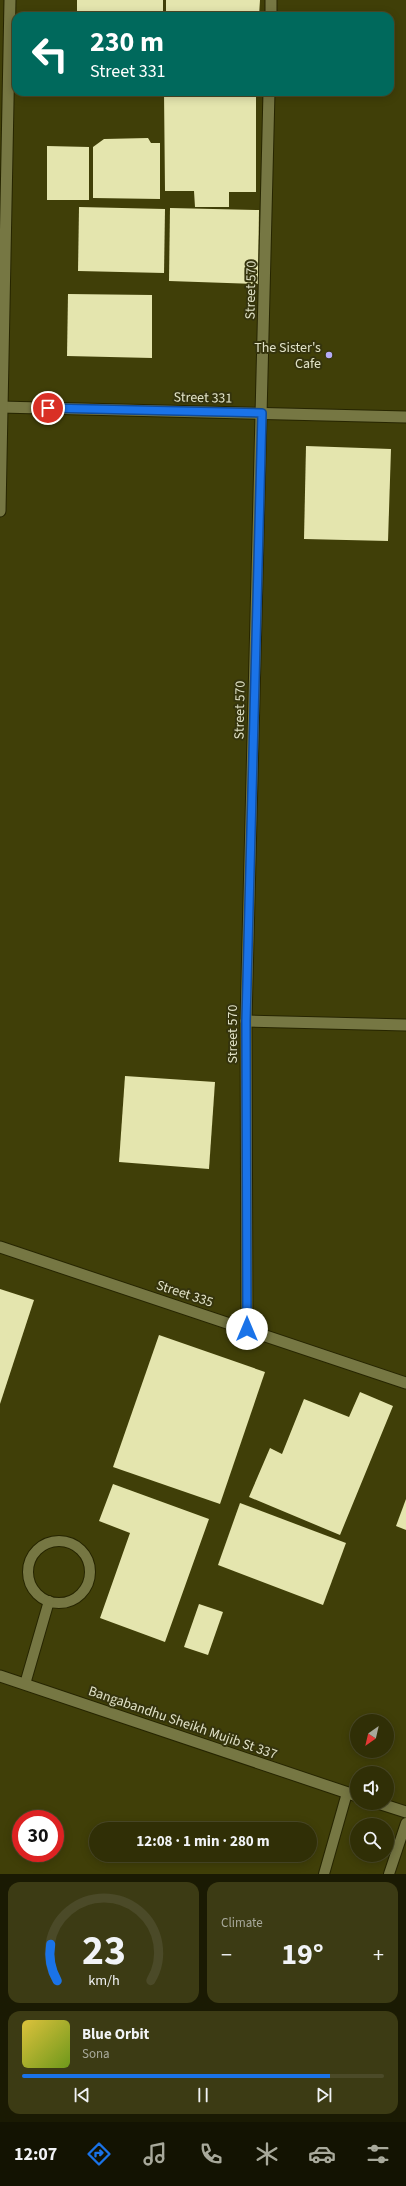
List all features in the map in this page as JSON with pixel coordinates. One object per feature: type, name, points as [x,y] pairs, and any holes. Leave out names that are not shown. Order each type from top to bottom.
[{"type":"street","points":[[0,511],[10,0]]},
{"type":"street","points":[[271,0],[271,12]]},
{"type":"street","name":"Street 570","points":[[247,1329],[246,1021],[269,96]]},
{"type":"street","name":"Street 331","points":[[1,407],[406,417]]},
{"type":"street","points":[[246,1021],[406,1026]]},
{"type":"street","name":"Street 335","points":[[0,1247],[406,1383]]},
{"type":"street","name":"Bangabandhu Sheikh Mujib St 337","points":[[0,1676],[350,1793]]},
{"type":"street","points":[[394,1808],[406,1812]]},
{"type":"lane","points":[[63,1541],[73,1544],[82,1550],[88,1559],[90,1580],[79,1597],[59,1604],[48,1602],[33,1589],[28,1570],[31,1560],[36,1552],[53,1542],[63,1541]]},
{"type":"lane","points":[[25,1684],[48,1602]]},
{"type":"lane","points":[[324,1874],[350,1800]]},
{"type":"lane","points":[[389,1874],[406,1823]]},
{"type":"building","points":[[77,0],[163,0],[163,12],[77,12]]},
{"type":"building","points":[[166,0],[260,0],[259,12],[166,12]]},
{"type":"building","points":[[164,96],[256,96],[256,192],[229,192],[229,207],[195,207],[194,191],[165,191]]},
{"type":"building","points":[[148,138],[151,143],[160,143],[160,199],[93,198],[93,147],[104,139]]},
{"type":"building","points":[[47,146],[89,147],[89,200],[47,200]]},
{"type":"building","points":[[79,207],[165,209],[164,273],[78,271]]},
{"type":"building","points":[[170,208],[259,210],[258,284],[169,281]]},
{"type":"building","points":[[68,294],[152,295],[152,358],[67,356]]},
{"type":"building","points":[[306,446],[391,449],[388,541],[304,539]]},
{"type":"building","points":[[125,1076],[215,1082],[209,1169],[119,1162]]},
{"type":"building","points":[[0,1289],[34,1300],[0,1404]]},
{"type":"building","points":[[159,1335],[265,1372],[220,1504],[113,1467]]},
{"type":"building","points":[[360,1392],[393,1406],[340,1535],[249,1497],[270,1448],[282,1454],[304,1399],[349,1417]]},
{"type":"building","points":[[113,1484],[209,1519],[165,1642],[100,1618],[130,1533],[99,1521]]},
{"type":"building","points":[[406,1499],[406,1530],[396,1526]]},
{"type":"building","points":[[240,1503],[346,1543],[323,1605],[218,1565]]},
{"type":"building","points":[[199,1604],[223,1612],[208,1655],[184,1647]]},
{"type":"place","name":"The Sister's Cafe","points":[[329,355]]},
{"type":"route","points":[[48,408],[262,413],[246,1021],[247,1329]]}]
